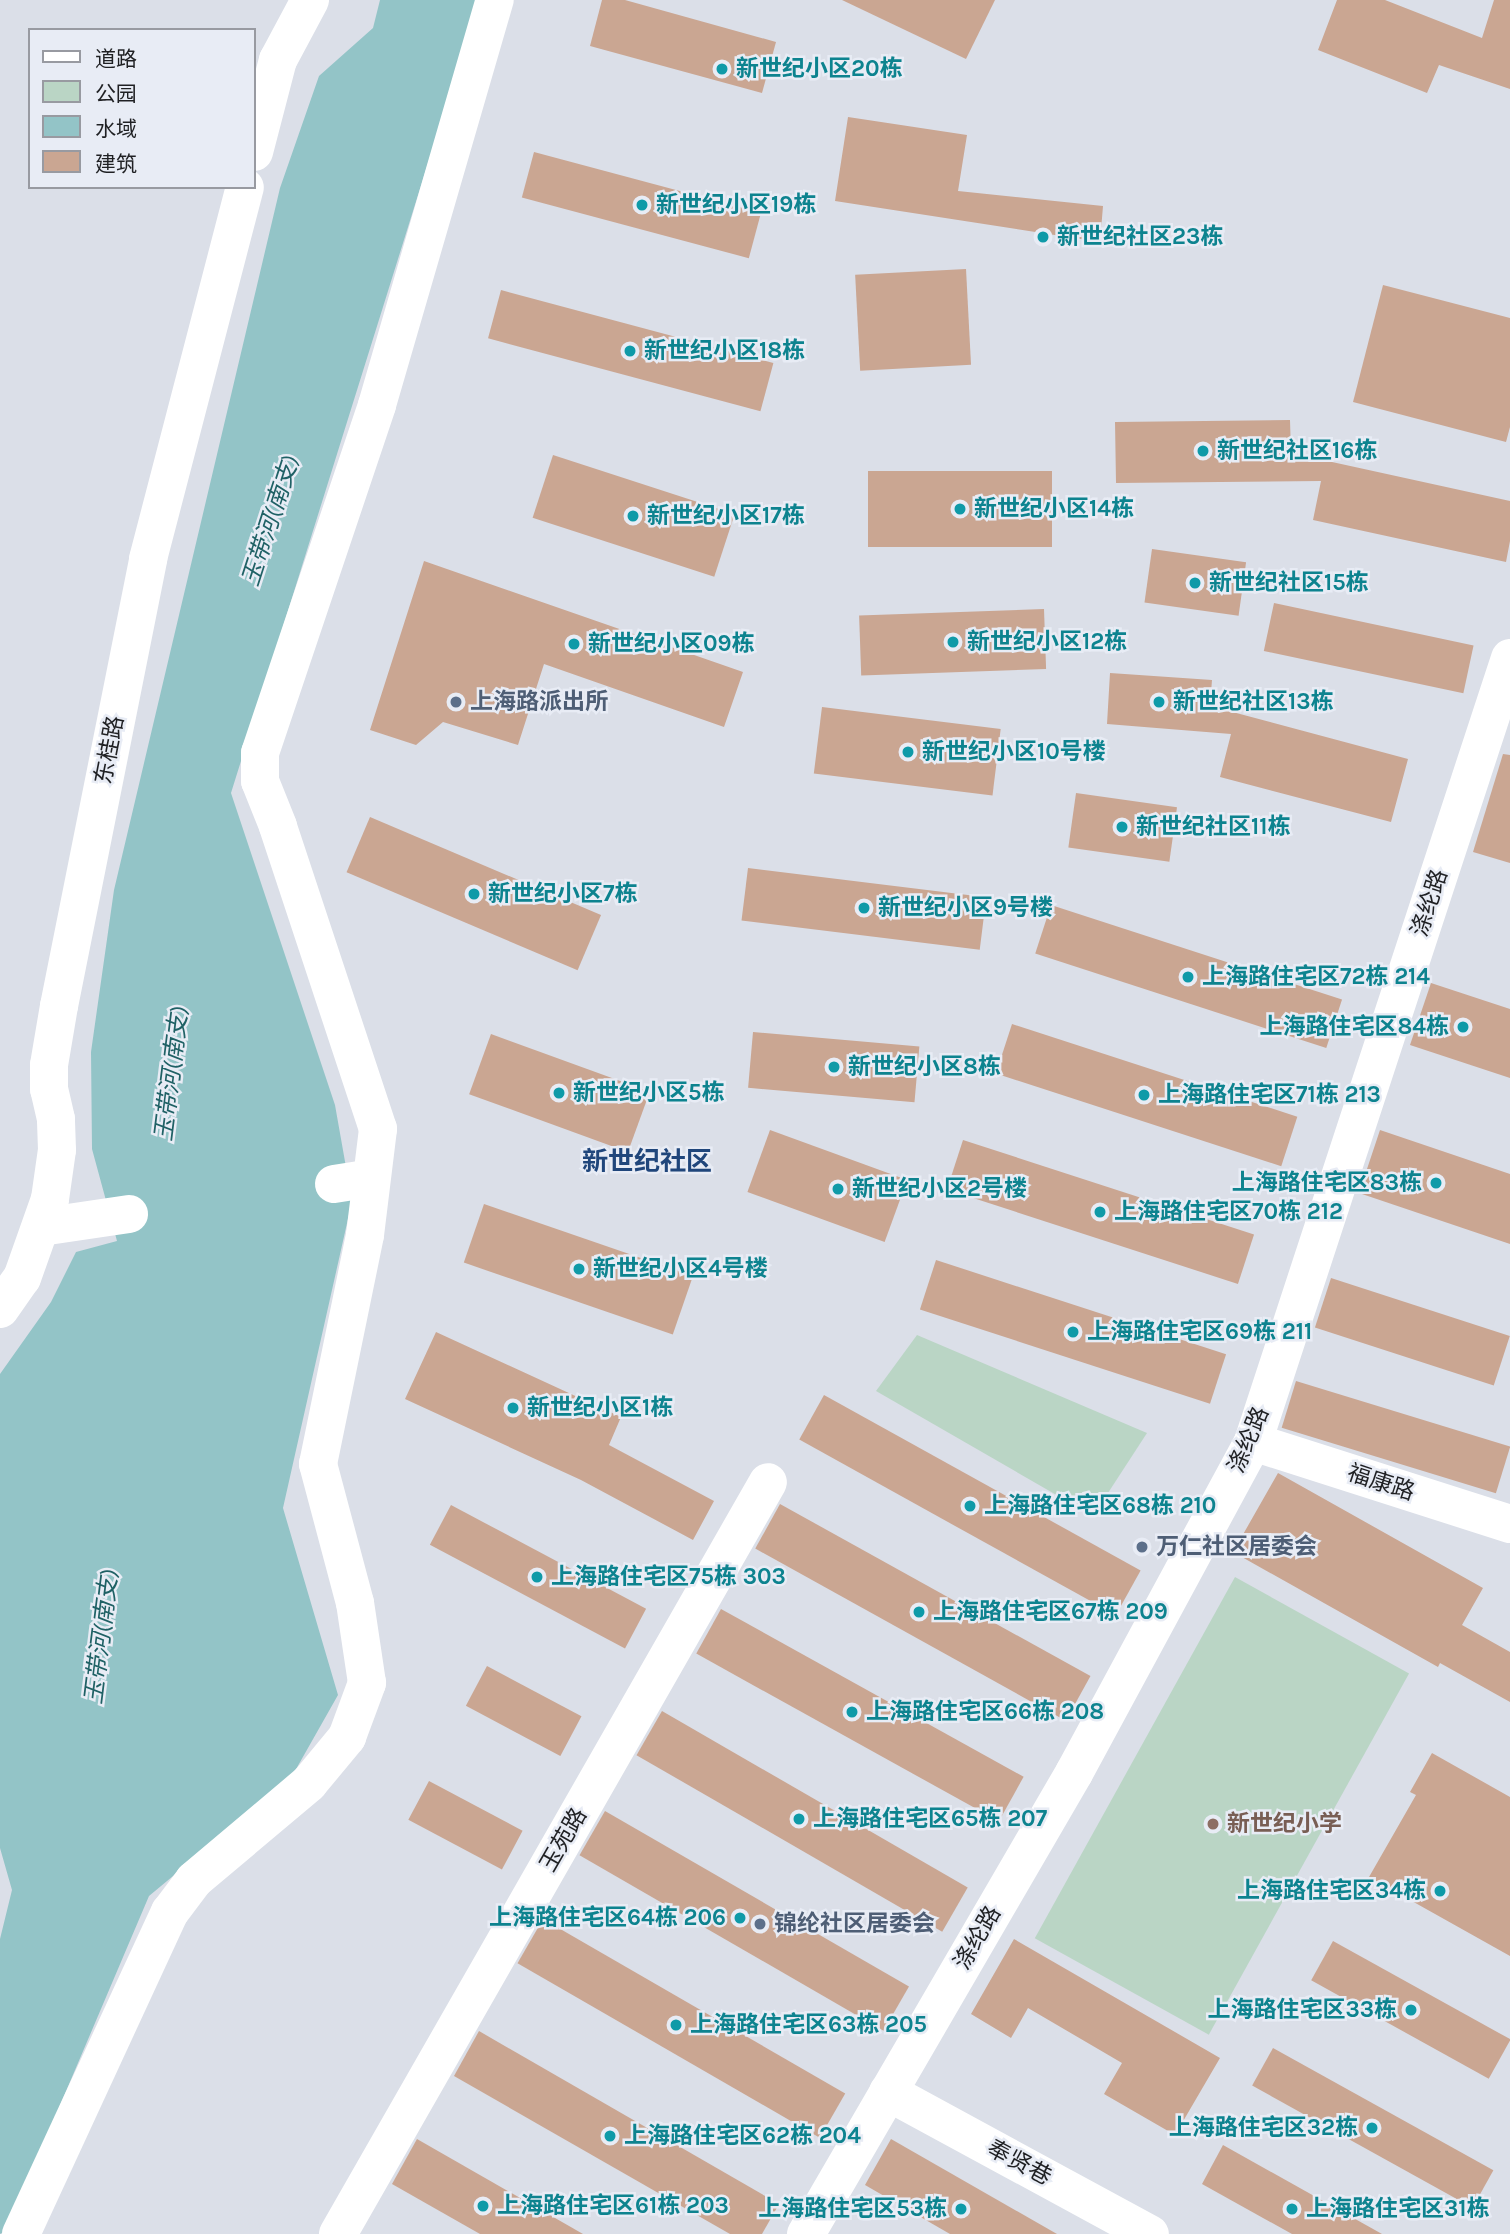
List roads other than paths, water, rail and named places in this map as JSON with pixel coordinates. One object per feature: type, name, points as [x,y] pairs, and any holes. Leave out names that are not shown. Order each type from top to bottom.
[{"type":"street","points":[[256,144],[278,60],[310,0]]},
{"type":"street","points":[[21,2234],[170,1912],[194,1880],[309,1783],[347,1737],[367,1683],[355,1603],[318,1464],[365,1235],[353,1181],[379,1129],[278,826],[260,781],[260,753],[377,405],[495,0]]},
{"type":"street","name":"东桂路","points":[[0,1308],[22,1278],[41,1227],[55,1173],[56,1119],[48,1089],[49,1065],[61,992],[148,559],[244,189]]},
{"type":"street","name":"涤纶路","points":[[806,2234],[1074,1773],[1253,1443],[1510,658]]},
{"type":"street","points":[[41,1227],[129,1214]]},
{"type":"street","name":"福康路","points":[[1253,1443],[1510,1524]]},
{"type":"street","name":"玉苑路","points":[[338,2234],[768,1482]]},
{"type":"street","name":"奉贤巷","points":[[888,2092],[1150,2234]]},
{"type":"water","name":"玉带河(南支)","points":[[380,0],[479,0],[231,793],[335,1105],[352,1201],[283,1508],[338,1695],[291,1778],[149,1896],[7,2230],[0,2234],[0,1939],[12,1890],[0,1848],[0,1374],[51,1302],[76,1252],[117,1241],[92,1149],[91,1052],[114,890],[280,188],[319,76],[373,28]]},
{"type":"place","name":"新世纪小区20栋","points":[[722,69]]},
{"type":"place","name":"新世纪小区19栋","points":[[642,205]]},
{"type":"place","name":"新世纪社区23栋","points":[[1043,237]]},
{"type":"place","name":"新世纪小区18栋","points":[[630,351]]},
{"type":"place","name":"新世纪社区16栋","points":[[1203,451]]},
{"type":"place","name":"新世纪小区14栋","points":[[960,509]]},
{"type":"place","name":"新世纪小区17栋","points":[[633,516]]},
{"type":"place","name":"新世纪社区15栋","points":[[1195,583]]},
{"type":"place","name":"新世纪小区12栋","points":[[953,642]]},
{"type":"place","name":"新世纪小区09栋","points":[[574,644]]},
{"type":"place","name":"上海路派出所","points":[[456,702]]},
{"type":"place","name":"新世纪社区13栋","points":[[1159,702]]},
{"type":"place","name":"新世纪小区10号楼","points":[[908,752]]},
{"type":"place","name":"新世纪社区11栋","points":[[1122,827]]},
{"type":"place","name":"新世纪小区7栋","points":[[474,894]]},
{"type":"place","name":"新世纪小区9号楼","points":[[864,908]]},
{"type":"place","name":"上海路住宅区72栋 214","points":[[1188,977]]},
{"type":"place","name":"上海路住宅区84栋","points":[[1463,1027]]},
{"type":"place","name":"新世纪小区8栋","points":[[834,1067]]},
{"type":"place","name":"新世纪小区5栋","points":[[559,1093]]},
{"type":"place","name":"上海路住宅区71栋 213","points":[[1144,1095]]},
{"type":"place","name":"上海路住宅区83栋","points":[[1436,1183]]},
{"type":"place","name":"新世纪小区2号楼","points":[[838,1189]]},
{"type":"place","name":"上海路住宅区70栋 212","points":[[1100,1212]]},
{"type":"place","name":"新世纪小区4号楼","points":[[579,1269]]},
{"type":"place","name":"上海路住宅区69栋 211","points":[[1073,1332]]},
{"type":"place","name":"新世纪小区1栋","points":[[513,1408]]},
{"type":"place","name":"上海路住宅区68栋 210","points":[[970,1506]]},
{"type":"place","name":"万仁社区居委会","points":[[1142,1547]]},
{"type":"place","name":"上海路住宅区75栋 303","points":[[537,1577]]},
{"type":"place","name":"上海路住宅区67栋 209","points":[[919,1612]]},
{"type":"place","name":"上海路住宅区66栋 208","points":[[852,1712]]},
{"type":"place","name":"上海路住宅区65栋 207","points":[[799,1819]]},
{"type":"place","name":"新世纪小学","points":[[1213,1824]]},
{"type":"place","name":"上海路住宅区34栋","points":[[1440,1891]]},
{"type":"place","name":"上海路住宅区64栋 206","points":[[740,1918]]},
{"type":"place","name":"锦纶社区居委会","points":[[760,1924]]},
{"type":"place","name":"上海路住宅区33栋","points":[[1411,2010]]},
{"type":"place","name":"上海路住宅区63栋 205","points":[[676,2025]]},
{"type":"place","name":"上海路住宅区32栋","points":[[1372,2128]]},
{"type":"place","name":"上海路住宅区62栋 204","points":[[610,2136]]},
{"type":"place","name":"上海路住宅区61栋 203","points":[[483,2206]]},
{"type":"place","name":"上海路住宅区53栋","points":[[961,2209]]},
{"type":"place","name":"上海路住宅区31栋","points":[[1292,2209]]},
{"type":"district","name":"新世纪社区","points":[[647,1162]]}]
